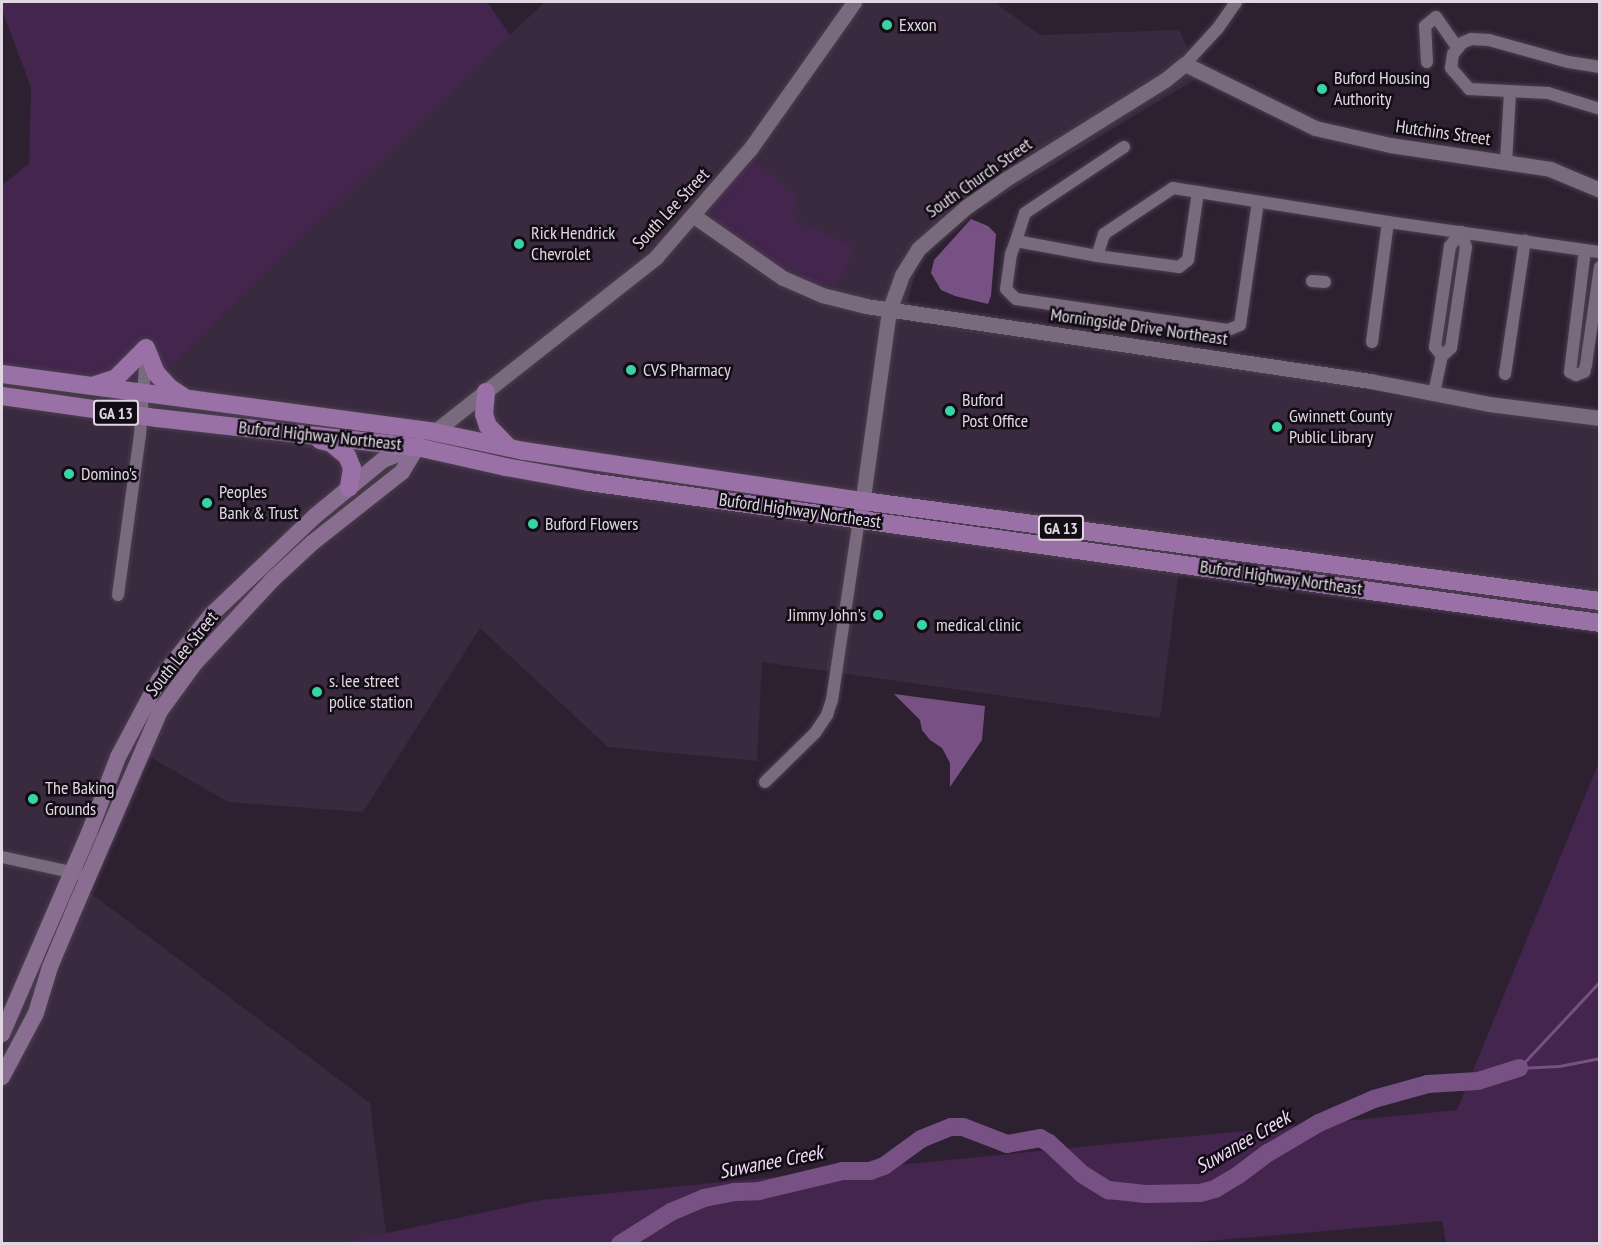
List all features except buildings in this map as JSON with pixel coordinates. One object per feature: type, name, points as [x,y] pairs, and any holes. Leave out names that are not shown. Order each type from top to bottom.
[{"type":"main road","points":[[92,387],[116,378],[146,348]]},
{"type":"main road","points":[[146,348],[150,364],[156,373],[170,388],[189,399]]},
{"type":"main road","name":"GA 13","points":[[2,374],[434,432],[516,449]]},
{"type":"main road","points":[[486,392],[484,414],[488,426],[516,449]]},
{"type":"main road","name":"Buford Highway Northeast","points":[[2,396],[141,416],[417,447],[587,482],[1599,623]]},
{"type":"main road","name":"South Lee Street","points":[[2,1077],[36,1013],[50,967],[160,711],[195,663],[273,579],[312,543],[402,472],[417,447],[434,432]]},
{"type":"main road","points":[[301,435],[331,443],[346,456],[352,468],[348,488]]},
{"type":"main road","name":"South Lee Street","points":[[2,1034],[118,757],[159,680],[211,615],[276,551],[383,460],[417,447]]},
{"type":"main road","name":"Buford Highway Northeast","points":[[516,449],[864,501],[1599,601]]},
{"type":"street","name":"South Lee Street","points":[[434,432],[656,257],[750,149],[854,2]]},
{"type":"street","name":"South Church Street","points":[[859,519],[864,501],[889,310],[903,275],[918,249],[941,227],[1006,179],[1166,80],[1185,64],[1218,28],[1236,2]]},
{"type":"street","points":[[1427,62],[1425,26],[1436,17],[1458,48]]},
{"type":"street","points":[[1599,67],[1568,62],[1489,40],[1471,39],[1452,54],[1451,68],[1469,89],[1548,93],[1599,109]]},
{"type":"street","name":"Hutchins Street","points":[[1185,64],[1315,128],[1390,145],[1550,169],[1599,190]]},
{"type":"street","points":[[1506,162],[1510,92]]},
{"type":"street","points":[[1124,147],[1025,213],[1011,254],[1006,289],[1016,299],[1228,330],[1240,325],[1258,202]]},
{"type":"street","points":[[1097,256],[1104,234],[1173,188],[1599,252]]},
{"type":"street","points":[[1016,242],[1179,267],[1188,260],[1198,192]]},
{"type":"street","name":"Morningside Drive Northeast","points":[[694,216],[783,278],[822,295],[889,310],[1245,362],[1489,404],[1599,418]]},
{"type":"street","points":[[1372,342],[1388,222]]},
{"type":"street","points":[[1442,356],[1435,347],[1442,298],[1450,246],[1461,232]]},
{"type":"street","points":[[1434,393],[1442,356],[1451,348],[1466,247],[1461,232]]},
{"type":"street","points":[[1505,374],[1525,240]]},
{"type":"street","points":[[1585,250],[1570,372],[1576,375],[1584,372],[1599,267]]},
{"type":"street","points":[[1312,281],[1325,282]]},
{"type":"street","points":[[1442,298],[1458,299]]},
{"type":"street","points":[[1577,320],[1592,321]]},
{"type":"street","points":[[118,595],[141,416],[146,348]]},
{"type":"street","points":[[765,782],[815,733],[827,716],[832,700],[859,519]]},
{"type":"street","points":[[2,857],[71,870],[87,878]]},
{"type":"shaded area","points":[[2,2],[487,2],[510,35],[138,396],[2,376],[2,185],[29,164],[31,87],[2,10]]},
{"type":"shaded area","points":[[545,2],[994,2],[1040,35],[1179,30],[1201,76],[922,243],[903,323],[1284,367],[1367,392],[1599,423],[1599,619],[1282,564],[1181,555],[1160,718],[762,662],[757,761],[608,747],[480,628],[363,812],[228,802],[135,748],[89,833],[73,880],[370,1103],[386,1234],[340,1244],[2,1243],[2,376],[408,131]]},
{"type":"shaded area","points":[[754,160],[798,197],[793,206],[795,222],[806,223],[808,229],[812,227],[851,246],[850,260],[835,287],[809,279],[777,264],[714,220],[712,205],[748,161]]},
{"type":"shaded area","points":[[971,219],[988,226],[996,234],[991,296],[988,304],[941,290],[931,273],[934,260]]},
{"type":"shaded area","points":[[1294,566],[1562,605],[1562,607],[1530,607],[1266,569],[1266,567]]},
{"type":"shaded area","points":[[894,694],[985,706],[982,740],[950,787],[950,763],[942,748],[930,740],[922,730],[920,720]]},
{"type":"shaded area","points":[[1599,762],[1599,1243],[1446,1243],[1442,1221],[1172,1244],[340,1243],[541,1200],[1457,1110]]},
{"type":"waterway","points":[[1519,1068],[1600,981]]},
{"type":"waterway","name":"Suwanee Creek","points":[[1519,1068],[1559,1066],[1600,1058]]},
{"type":"waterway","name":"Suwanee Creek","points":[[620,1244],[671,1212],[704,1198],[735,1192],[759,1191],[842,1171],[870,1171],[884,1166],[921,1139],[951,1127],[963,1127],[1007,1144],[1040,1138],[1049,1143],[1082,1174],[1108,1190],[1146,1194],[1200,1193],[1215,1189],[1268,1153],[1319,1123],[1374,1099],[1428,1084],[1478,1081],[1519,1068]]},
{"type":"place","name":"Exxon","points":[[887,25]]},
{"type":"place","name":"Buford Housing Authority","points":[[1322,89]]},
{"type":"place","name":"Rick Hendrick Chevrolet","points":[[519,244]]},
{"type":"place","name":"CVS Pharmacy","points":[[631,370]]},
{"type":"place","name":"Buford Post Office","points":[[950,411]]},
{"type":"place","name":"Gwinnett County Public Library","points":[[1277,427]]},
{"type":"place","name":"Domino's","points":[[69,474]]},
{"type":"place","name":"Peoples Bank & Trust","points":[[207,503]]},
{"type":"place","name":"Buford Flowers","points":[[533,524]]},
{"type":"place","name":"Jimmy John's","points":[[878,615]]},
{"type":"place","name":"medical clinic","points":[[922,625]]},
{"type":"place","name":"s. lee street police station","points":[[317,692]]},
{"type":"place","name":"The Baking Grounds","points":[[33,799]]}]
